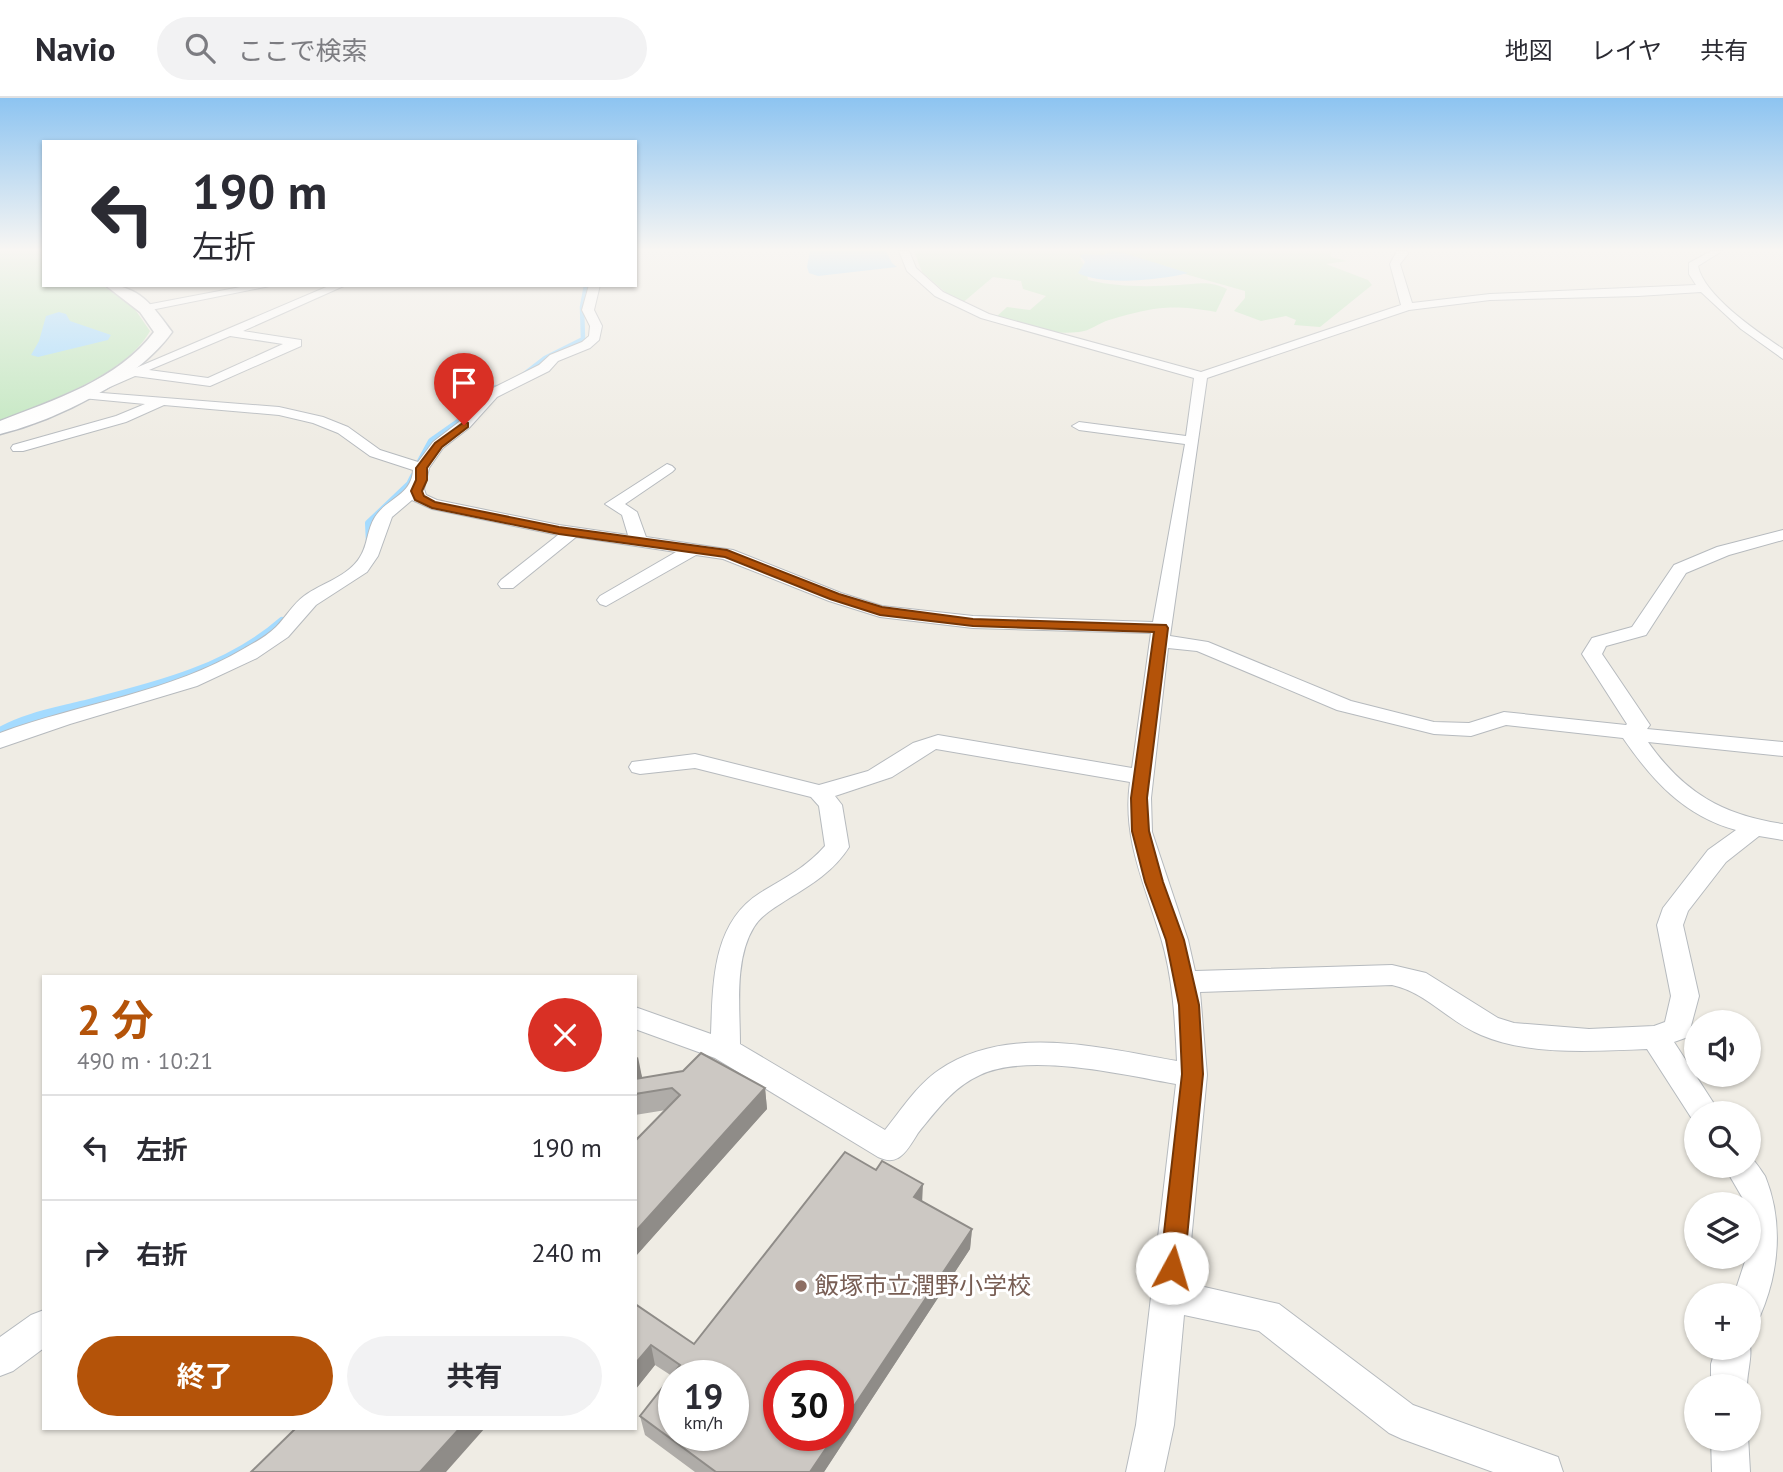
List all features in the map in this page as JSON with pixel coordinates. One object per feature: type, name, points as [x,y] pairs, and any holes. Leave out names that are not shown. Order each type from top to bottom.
[{"type":"street","points":[[82,394],[124,370],[157,342],[163,332],[151,315]]},
{"type":"street","points":[[0,428],[269,315]]},
{"type":"street","points":[[0,741],[55,720],[201,679],[250,654],[281,633],[308,602],[365,564],[375,547],[377,531],[385,514],[417,491],[422,480],[421,468],[438,445],[464,425],[492,394],[544,368],[554,358],[586,345],[595,337],[596,326],[591,315]]},
{"type":"street","points":[[983,315],[1200,376],[1383,315]]},
{"type":"street","points":[[1733,315],[1759,339],[1783,355]]},
{"type":"street","points":[[134,372],[210,382],[297,343],[229,332]]},
{"type":"street","points":[[1144,1472],[1155,1425],[1192,1074],[1189,1005],[1175,940],[1154,882],[1140,831],[1139,798],[1200,376]]},
{"type":"street","points":[[82,394],[279,411],[318,420],[343,430],[375,453],[421,468]]},
{"type":"street","points":[[18,448],[121,419],[163,401]]},
{"type":"street","points":[[1079,426],[1192,441]]},
{"type":"street","points":[[639,542],[629,512],[613,504],[667,469]]},
{"type":"street","points":[[417,491],[419,498],[432,504],[572,533],[727,554],[835,597],[880,611],[973,622],[1161,635],[1201,646],[1344,706],[1434,728],[1471,730],[1504,719],[1630,732],[1662,739],[1783,749]]},
{"type":"street","points":[[507,584],[572,533]]},
{"type":"street","points":[[1630,732],[1639,725],[1592,654],[1599,642],[1639,631],[1680,569],[1723,551],[1783,535]]},
{"type":"street","points":[[606,600],[695,548]]},
{"type":"street","points":[[1630,732],[1650,762],[1685,796],[1722,819],[1754,828],[1783,832]]},
{"type":"street","points":[[640,767],[695,761],[819,792],[858,783],[888,771],[922,746],[938,742],[1143,777]]},
{"type":"street","points":[[725,1050],[730,958],[741,925],[754,909],[805,879],[824,864],[837,847],[830,804],[819,792]]},
{"type":"street","points":[[1184,982],[1392,975],[1416,980],[1489,1027],[1514,1034],[1589,1040],[1655,1037],[1678,1029],[1685,996],[1670,925],[1676,908],[1717,856],[1754,828]]},
{"type":"street","points":[[637,1019],[725,1050],[888,1148],[948,1078],[988,1057],[1044,1053],[1192,1074]]},
{"type":"street","points":[[1655,1037],[1697,1101]]},
{"type":"street","points":[[1748,1178],[1760,1196],[1770,1237],[1755,1283]]},
{"type":"street","points":[[1170,1296],[1267,1316],[1402,1420],[1544,1471]]},
{"type":"street","points":[[0,1358],[42,1328]]},
{"type":"street","points":[[1730,1451],[1731,1472]]},
{"type":"green space","points":[[0,315],[139,315],[150,331],[138,347],[103,374],[61,396],[0,421]]},
{"type":"green space","points":[[998,315],[1127,315],[1083,331],[1067,333],[1036,330],[995,318]]},
{"type":"green space","points":[[1245,315],[1335,315],[1320,327],[1294,325],[1296,320],[1286,316],[1261,321]]},
{"type":"water","points":[[67,315],[70,321],[111,335],[108,340],[38,357],[31,355],[39,341],[46,316]]},
{"type":"building","points":[[701,1053],[765,1088],[637,1230],[637,1139],[680,1095],[672,1088],[637,1094],[637,1079],[683,1071]]},
{"type":"building","points":[[845,1152],[876,1170],[882,1161],[923,1184],[914,1197],[972,1229],[854,1406],[854,1360],[763,1360],[763,1451],[824,1451],[810,1472],[716,1472],[688,1451],[749,1451],[749,1360],[673,1360],[651,1345],[637,1362],[637,1305],[694,1344]]},
{"type":"building","points":[[658,1393],[658,1429],[640,1416]]},
{"type":"building","points":[[294,1430],[458,1430],[420,1472],[251,1472]]},
{"type":"waterway","points":[[523,375],[545,358],[583,339],[582,315]]},
{"type":"waterway","points":[[419,463],[431,441],[458,422],[483,394],[495,388]]},
{"type":"waterway","points":[[369,545],[368,523],[409,484],[413,476]]},
{"type":"waterway","points":[[0,731],[39,715],[187,675],[237,652],[282,621]]},
{"type":"place","name":"飯塚市立潤野小学校","points":[[801,1286]]},
{"type":"route","points":[[464,425],[438,445],[421,468],[422,480],[417,491],[419,498],[432,504],[559,530],[727,554],[835,597],[880,611],[973,622],[1161,628],[1139,798],[1140,831],[1154,882],[1175,940],[1189,1005],[1192,1074],[1172,1268]]}]
